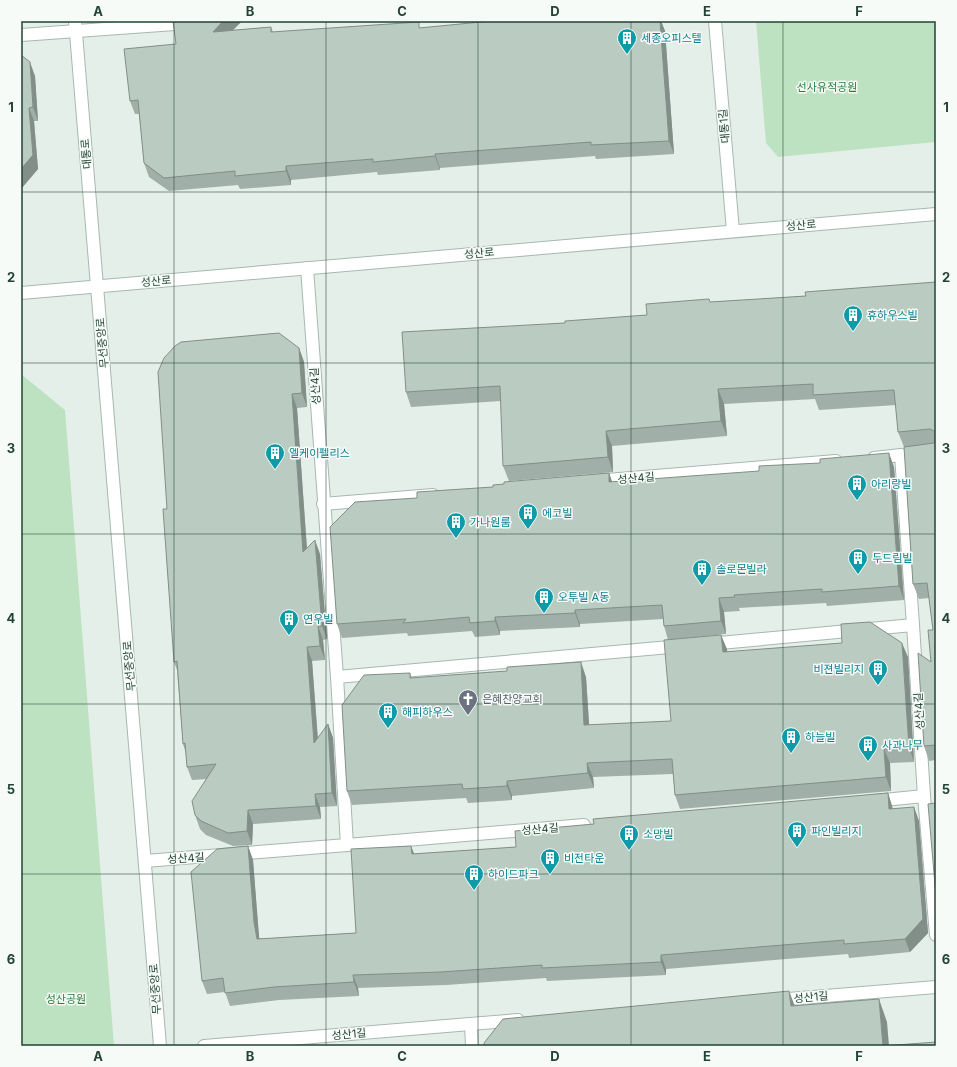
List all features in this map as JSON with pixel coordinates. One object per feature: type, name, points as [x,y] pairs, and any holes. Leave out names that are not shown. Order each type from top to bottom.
[{"type":"street","points":[[21,35],[76,26],[217,21]]},
{"type":"street","name":"대통1길","points":[[715,21],[734,231]]},
{"type":"street","name":"대통로","points":[[76,26],[97,286]]},
{"type":"street","name":"성산로","points":[[21,293],[936,214]]},
{"type":"street","name":"성산4길","points":[[307,268],[323,504],[337,677],[347,845]]},
{"type":"street","name":"무선중앙로","points":[[97,286],[160,1046]]},
{"type":"street","points":[[862,459],[915,454]]},
{"type":"street","name":"성산4길","points":[[901,455],[914,625],[924,796],[936,936]]},
{"type":"street","name":"성산4길","points":[[584,482],[846,460]]},
{"type":"street","points":[[323,504],[442,494]]},
{"type":"street","points":[[337,677],[914,625]]},
{"type":"street","points":[[861,802],[924,796]]},
{"type":"street","name":"성산4길","points":[[145,861],[600,824]]},
{"type":"street","name":"성산1길","points":[[762,1001],[936,987]]},
{"type":"street","name":"성산1길","points":[[204,1046],[534,1019]]},
{"type":"street","points":[[471,1024],[472,1046]]},
{"type":"green space","name":"선사유적공원","points":[[756,21],[936,21],[936,142],[778,157],[766,143]]},
{"type":"green space","name":"성산공원","points":[[21,374],[65,410],[114,1046],[21,1046]]},
{"type":"building","points":[[173,21],[223,21],[213,32],[271,27],[271,32],[419,22],[419,28],[491,21],[660,21],[669,141],[591,145],[591,142],[435,154],[435,156],[373,162],[373,159],[286,166],[286,171],[235,176],[235,171],[164,178],[144,163],[138,100],[130,101],[124,49],[176,44]]},
{"type":"building","points":[[21,55],[30,62],[33,107],[29,108],[33,155],[21,169]]},
{"type":"building","points":[[936,282],[936,432],[930,429],[898,432],[894,390],[813,395],[813,384],[718,389],[721,421],[606,431],[608,457],[503,466],[500,386],[406,392],[402,332],[565,323],[565,321],[647,315],[646,304],[709,299],[710,302],[806,296],[805,292]]},
{"type":"building","points":[[279,333],[299,348],[302,393],[292,394],[303,552],[315,540],[322,626],[318,626],[320,646],[307,647],[314,743],[328,724],[332,793],[315,794],[316,806],[248,810],[247,831],[228,833],[201,821],[195,815],[192,801],[216,764],[187,767],[185,743],[183,744],[177,661],[174,662],[163,509],[167,509],[158,372],[164,358],[181,342]]},
{"type":"building","points":[[936,441],[936,745],[924,746],[918,653],[931,662],[928,630],[933,630],[927,583],[913,584],[904,447],[934,443]]},
{"type":"building","points":[[889,453],[899,586],[822,592],[822,589],[734,595],[735,597],[719,598],[721,621],[664,626],[662,605],[575,610],[575,613],[495,617],[495,621],[470,623],[469,617],[403,623],[406,619],[337,624],[330,527],[355,502],[417,498],[417,492],[493,487],[493,485],[504,484],[504,482],[609,473],[609,482],[759,471],[759,466],[820,463],[820,459]]},
{"type":"building","points":[[870,622],[902,643],[909,747],[884,749],[886,777],[675,795],[672,759],[587,763],[588,773],[507,781],[507,786],[463,789],[462,784],[347,791],[342,705],[364,675],[410,673],[410,678],[507,671],[507,667],[581,662],[584,725],[671,721],[664,640],[721,635],[723,652],[842,643],[841,624]]},
{"type":"building","points":[[888,793],[889,809],[914,807],[923,919],[905,939],[844,944],[844,940],[661,955],[661,962],[542,968],[542,965],[441,972],[353,975],[354,982],[274,987],[225,993],[223,978],[202,981],[191,872],[217,849],[248,846],[254,922],[257,939],[356,933],[351,849],[411,846],[412,854],[516,847],[515,831],[594,824],[593,819]]},
{"type":"building","points":[[936,803],[936,896],[928,804]]},
{"type":"building","points":[[789,991],[791,1006],[879,999],[883,1046],[484,1046],[484,1043],[503,1019]]},
{"type":"building","points":[[936,1042],[936,1046],[883,1046]]},
{"type":"place","name":"세종오피스텔","points":[[627,55]]},
{"type":"place","name":"휴하우스빌","points":[[853,332]]},
{"type":"place","name":"엘케이펠리스","points":[[275,470]]},
{"type":"place","name":"아리랑빌","points":[[857,501]]},
{"type":"place","name":"에코빌","points":[[528,530]]},
{"type":"place","name":"가나원룸","points":[[456,539]]},
{"type":"place","name":"두드림빌","points":[[858,575]]},
{"type":"place","name":"솔로몬빌라","points":[[702,586]]},
{"type":"place","name":"오투빌 A동","points":[[544,614]]},
{"type":"place","name":"연우빌","points":[[289,636]]},
{"type":"place","name":"비젼빌리지","points":[[878,686]]},
{"type":"place","name":"은혜찬양교회","points":[[468,716]]},
{"type":"place","name":"해피하우스","points":[[388,729]]},
{"type":"place","name":"하늘빌","points":[[791,754]]},
{"type":"place","name":"사과나무","points":[[868,762]]},
{"type":"place","name":"파인빌리지","points":[[797,848]]},
{"type":"place","name":"소망빌","points":[[629,851]]},
{"type":"place","name":"비전타운","points":[[550,875]]},
{"type":"place","name":"하이드파크","points":[[474,891]]}]
